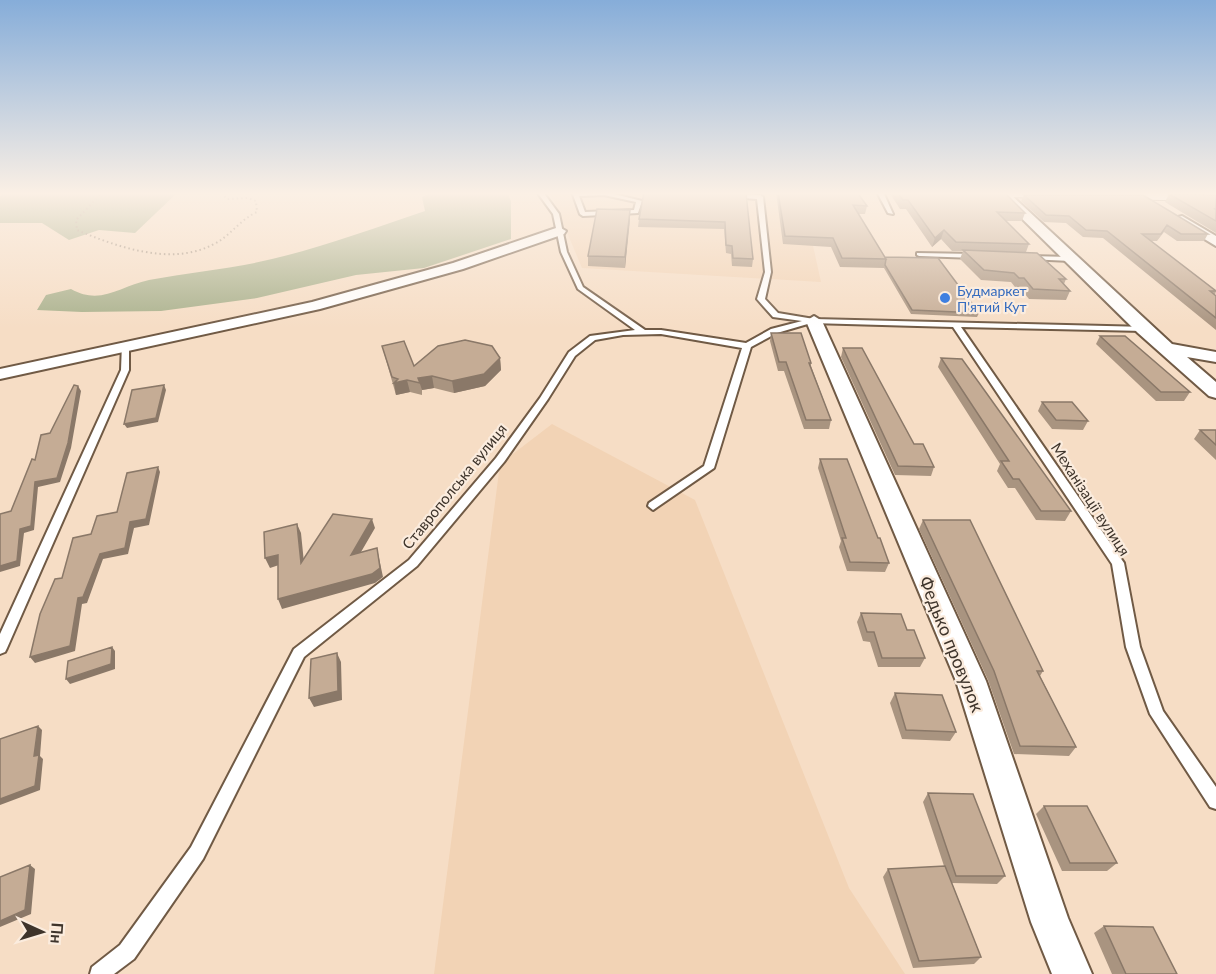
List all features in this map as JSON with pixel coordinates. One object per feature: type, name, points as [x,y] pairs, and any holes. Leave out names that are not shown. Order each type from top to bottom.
[{"type":"street","points":[[0,374],[125,345],[314,306],[458,266],[540,237]]},
{"type":"street","points":[[1047,237],[1143,328],[1216,392]]},
{"type":"street","name":"Федько провулок","points":[[814,321],[971,681],[1050,922],[1072,974]]},
{"type":"street","points":[[1167,349],[1216,357]]},
{"type":"lane","points":[[561,237],[564,252],[580,288],[644,333]]},
{"type":"lane","points":[[764,237],[768,272],[761,299],[776,315],[814,321],[1143,328]]},
{"type":"lane","points":[[919,255],[989,256]]},
{"type":"lane","points":[[1024,258],[1071,259]]},
{"type":"lane","points":[[774,331],[776,315]]},
{"type":"lane","points":[[653,506],[709,468],[747,346],[774,331],[814,321]]},
{"type":"lane","name":"Механізації вулиця","points":[[955,324],[1118,563],[1133,647],[1158,714],[1216,801]]},
{"type":"lane","name":"Ставрополська вулиця","points":[[99,974],[127,952],[197,853],[299,652],[413,563],[500,460],[544,399],[572,354],[593,338],[661,332],[747,346]]},
{"type":"lane","points":[[0,648],[125,370],[125,345]]},
{"type":"path","points":[[93,237],[144,250],[186,253],[210,247],[225,237]]},
{"type":"shaded area","points":[[569,237],[811,237],[821,282],[582,268]]},
{"type":"shaded area","points":[[552,424],[695,500],[849,888],[905,974],[434,974],[500,464]]},
{"type":"green space","points":[[348,237],[511,237],[424,268],[356,275],[257,298],[161,311],[37,310],[46,295],[71,289],[92,296],[101,295],[149,280],[226,268],[311,249]]},
{"type":"building","points":[[592,237],[627,237],[625,257],[588,256]]},
{"type":"building","points":[[726,237],[751,237],[753,259],[733,258],[732,246],[726,245]]},
{"type":"building","points":[[820,237],[873,237],[886,259],[842,258],[833,238]]},
{"type":"building","points":[[951,237],[1022,237],[1029,244],[956,242]]},
{"type":"building","points":[[1115,237],[1146,237],[1216,291],[1210,291],[1216,296],[1216,318]]},
{"type":"building","points":[[963,250],[1037,253],[1066,279],[1059,279],[1070,291],[1033,289],[1024,278],[1019,278],[1014,273],[984,270]]},
{"type":"building","points":[[885,257],[938,258],[979,313],[912,310],[885,265]]},
{"type":"building","points":[[771,333],[801,333],[811,363],[809,363],[831,420],[806,420],[786,362],[779,362]]},
{"type":"building","points":[[1100,336],[1125,336],[1190,392],[1161,392]]},
{"type":"building","points":[[465,340],[492,346],[500,358],[484,374],[452,381],[432,376],[418,378],[420,383],[407,380],[394,383],[398,379],[392,377],[382,346],[404,341],[414,366],[438,346]]},
{"type":"building","points":[[843,348],[862,348],[914,444],[923,444],[934,467],[898,466]]},
{"type":"building","points":[[941,358],[962,359],[1071,511],[1041,511],[1019,479],[1013,479],[1001,461],[1009,461]]},
{"type":"building","points":[[74,385],[78,386],[68,443],[57,478],[35,482],[31,526],[20,529],[17,561],[0,566],[0,514],[11,511],[32,459],[35,460],[41,435],[50,433]]},
{"type":"building","points":[[164,385],[156,418],[124,424],[132,390]]},
{"type":"building","points":[[1042,402],[1072,402],[1088,421],[1056,420]]},
{"type":"building","points":[[1200,430],[1216,430],[1216,445]]},
{"type":"building","points":[[820,459],[847,459],[889,563],[850,562],[842,538],[846,538]]},
{"type":"building","points":[[158,467],[146,519],[130,522],[125,548],[100,554],[83,597],[78,598],[70,646],[30,657],[40,614],[55,579],[62,578],[73,538],[91,534],[97,516],[117,512],[127,473]]},
{"type":"building","points":[[333,514],[372,519],[351,555],[377,548],[380,568],[372,574],[278,599],[278,555],[265,558],[264,532],[297,524],[301,563]]},
{"type":"building","points":[[923,520],[970,520],[1043,671],[1037,671],[1076,747],[1020,746],[994,671]]},
{"type":"building","points":[[861,613],[901,614],[907,630],[914,630],[925,658],[882,658],[874,632],[867,632]]},
{"type":"building","points":[[112,647],[111,664],[66,679],[68,661]]},
{"type":"building","points":[[337,653],[338,691],[309,698],[311,659]]},
{"type":"building","points":[[895,693],[942,695],[956,732],[906,730]]},
{"type":"building","points":[[38,726],[34,756],[39,755],[35,786],[0,799],[0,739]]},
{"type":"building","points":[[928,793],[973,794],[1005,876],[956,876]]},
{"type":"building","points":[[1044,806],[1087,806],[1117,863],[1070,863]]},
{"type":"building","points":[[30,865],[25,910],[0,921],[0,877]]},
{"type":"building","points":[[945,866],[981,957],[919,961],[888,869]]},
{"type":"building","points":[[1104,926],[1153,927],[1177,974],[1126,974]]},
{"type":"place","name":"Будмаркет П'ятий Кут","points":[[945,298]]}]
